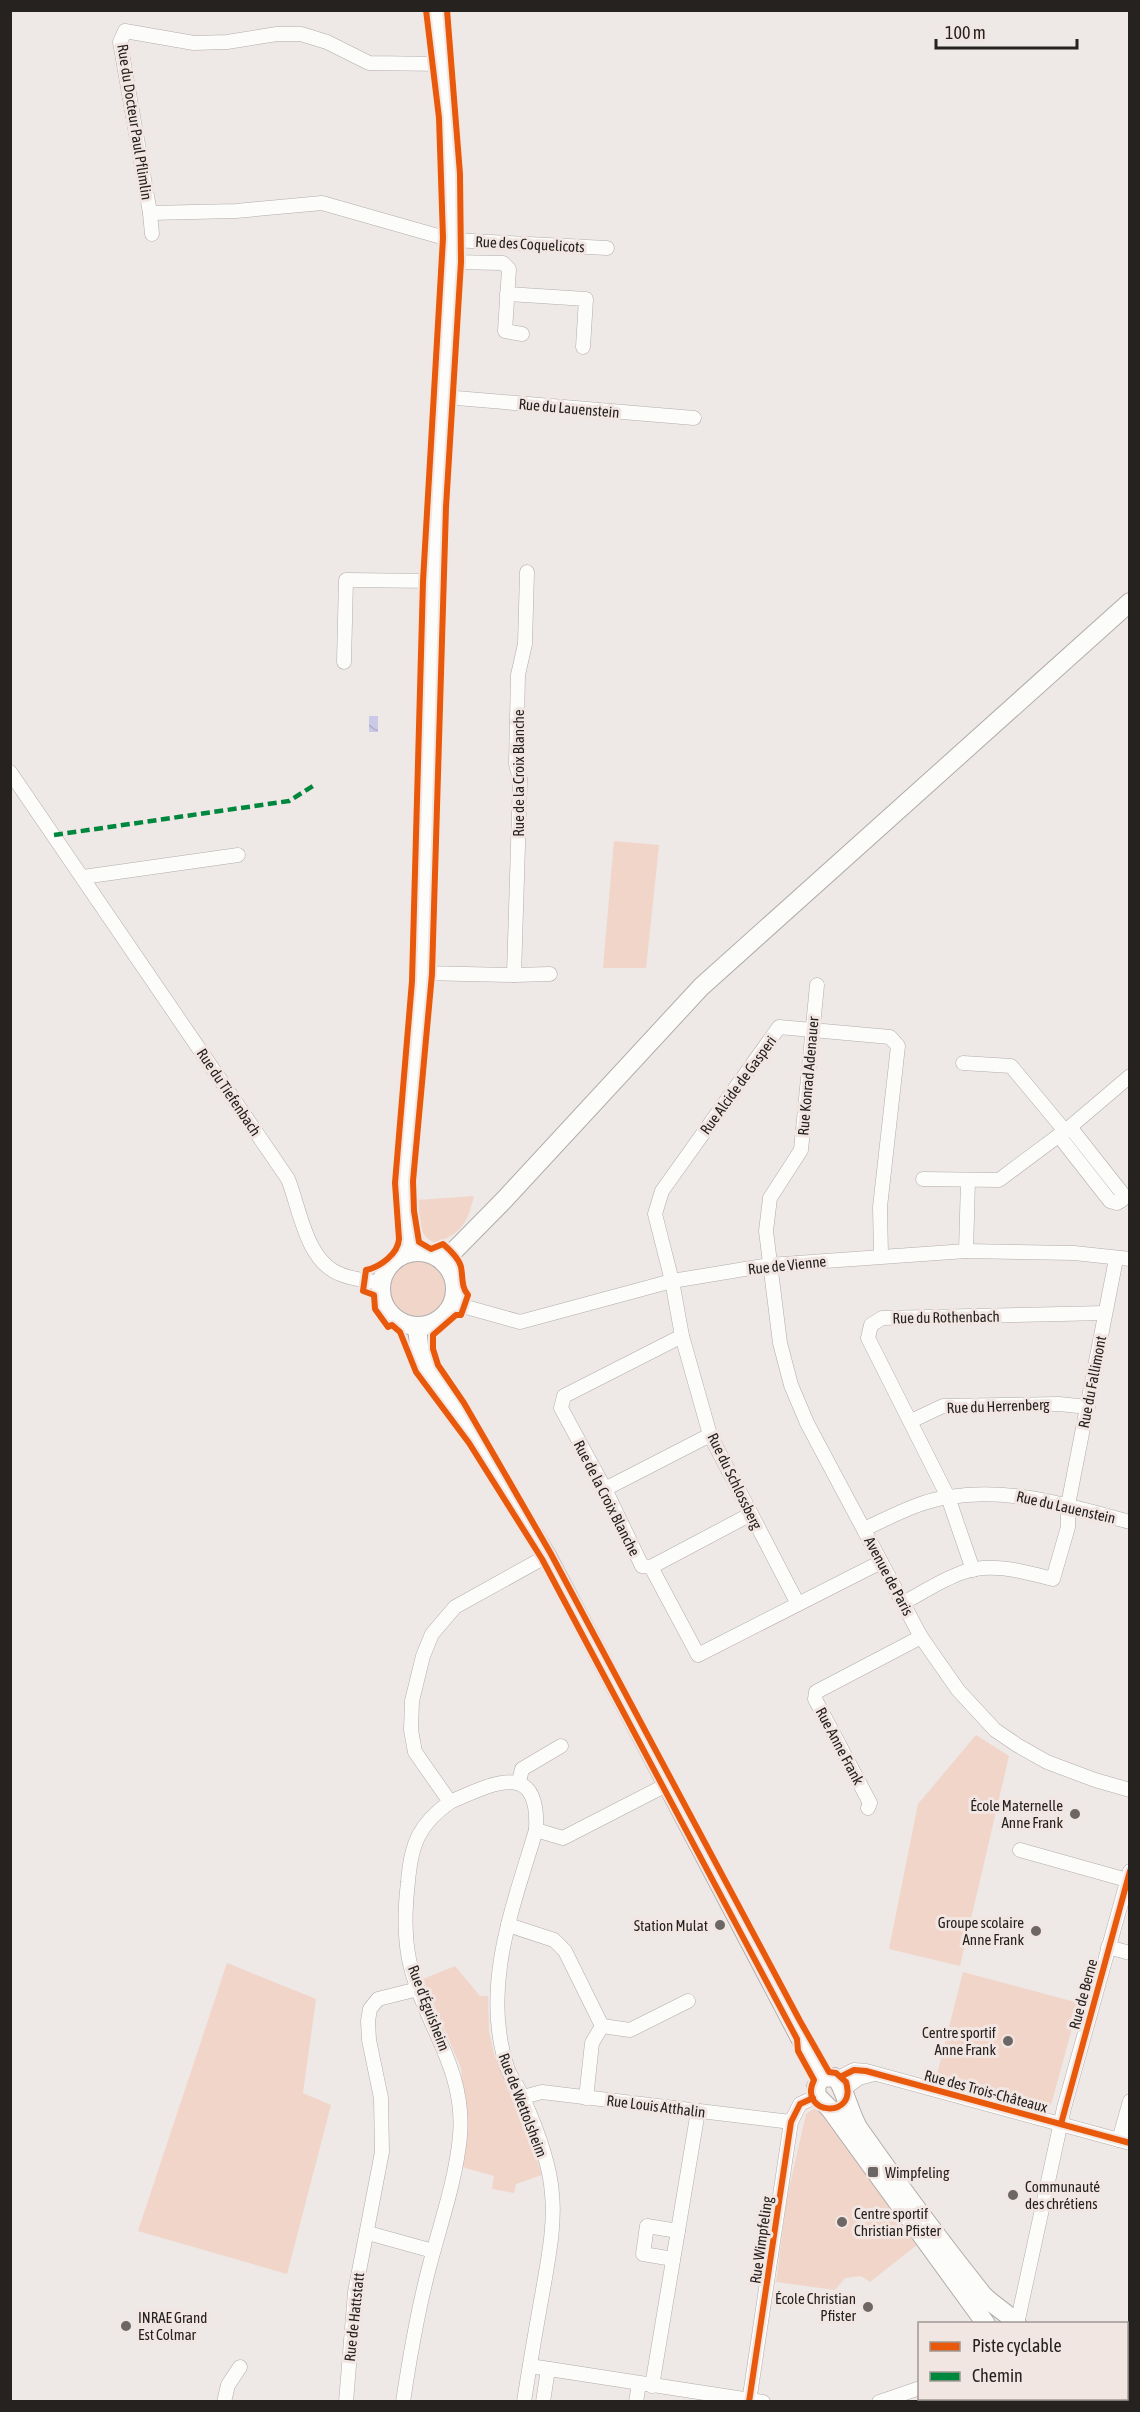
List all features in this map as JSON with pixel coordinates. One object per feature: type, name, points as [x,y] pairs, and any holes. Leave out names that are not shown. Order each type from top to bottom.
[{"type":"main road","points":[[443,1262],[505,1199],[701,987],[1130,602]]},
{"type":"main road","points":[[411,1252],[429,1253],[443,1262],[452,1274],[455,1288],[452,1303],[443,1316],[430,1324],[417,1326],[400,1321],[388,1310],[381,1298],[381,1283],[388,1266],[397,1258],[411,1252]]},
{"type":"main road","points":[[417,1326],[419,1346],[427,1370],[468,1427],[547,1556],[828,2089],[851,2117],[909,2201],[1002,2321]]},
{"type":"street","points":[[411,1252],[404,1178],[421,977],[433,581],[452,240],[447,119],[436,10]]},
{"type":"street","name":"Rue du Docteur Paul Pflimlin","points":[[152,234],[120,42],[125,31],[194,43],[227,42],[277,33],[301,34],[327,42],[369,63],[441,64]]},
{"type":"street","name":"Rue du Docteur Paul Pflimlin","points":[[150,213],[236,212],[322,203],[452,240]]},
{"type":"street","name":"Rue des Coquelicots","points":[[452,240],[608,248]]},
{"type":"street","points":[[451,262],[503,263],[509,269],[505,331],[522,333]]},
{"type":"street","points":[[507,294],[586,298],[583,347]]},
{"type":"street","name":"Rue du Lauenstein","points":[[444,398],[694,418]]},
{"type":"street","name":"Rue de la Croix Blanche","points":[[514,975],[520,779],[516,764],[518,675],[525,644],[527,572]]},
{"type":"street","points":[[344,662],[346,580],[433,581]]},
{"type":"street","name":"Rue du Tiefenbach","points":[[10,772],[288,1179],[310,1241],[321,1260],[338,1274],[381,1283]]},
{"type":"street","points":[[83,877],[238,855]]},
{"type":"street","points":[[421,977],[550,974]]},
{"type":"street","name":"Rue Konrad Adenauer","points":[[769,1265],[766,1231],[770,1198],[801,1150],[817,985]]},
{"type":"street","name":"Rue Alcide de Gasperi","points":[[672,1281],[655,1214],[662,1191],[779,1027],[890,1037],[898,1046],[880,1207],[881,1255]]},
{"type":"street","points":[[963,1064],[1011,1066],[1065,1131],[1122,1193],[1122,1200],[1118,1203],[1110,1201],[1065,1131]]},
{"type":"street","points":[[923,1179],[999,1180],[1065,1131],[1130,1076]]},
{"type":"street","points":[[966,1251],[968,1181]]},
{"type":"street","name":"Rue de Vienne","points":[[452,1303],[520,1322],[672,1281],[769,1265],[881,1255],[966,1251],[1074,1253],[1123,1259]]},
{"type":"street","name":"Rue du Fallimont","points":[[974,1570],[1012,1569],[1053,1579],[1068,1527],[1068,1505],[1106,1313],[1123,1259]]},
{"type":"street","name":"Avenue de Paris","points":[[769,1265],[780,1343],[791,1385],[807,1423],[921,1637],[958,1690],[995,1730],[1047,1762],[1130,1790]]},
{"type":"street","name":"Rue du Schlossberg","points":[[672,1281],[682,1336],[710,1435],[798,1604]]},
{"type":"street","name":"Rue du Rothenbach","points":[[974,1570],[948,1497],[868,1338],[871,1325],[882,1318],[1106,1313]]},
{"type":"street","name":"Rue de la Croix Blanche","points":[[682,1336],[564,1396],[561,1408],[605,1489],[642,1566],[651,1567],[698,1655],[881,1562]]},
{"type":"street","name":"Rue du Herrenberg","points":[[911,1421],[943,1406],[1059,1404],[1088,1407]]},
{"type":"street","points":[[605,1489],[710,1435]]},
{"type":"street","name":"Rue du Lauenstein","points":[[864,1529],[910,1508],[948,1497],[1012,1494],[1068,1505],[1130,1522]]},
{"type":"street","points":[[651,1567],[751,1514]]},
{"type":"street","points":[[547,1556],[455,1607],[432,1634],[418,1669],[411,1730],[415,1752],[450,1802],[506,1780],[519,1782],[522,1769],[561,1746]]},
{"type":"street","points":[[903,1604],[962,1572],[974,1570]]},
{"type":"street","name":"Rue Anne Frank","points":[[868,1808],[870,1803],[815,1699],[816,1692],[921,1637]]},
{"type":"street","name":"Rue de Wettolsheim","points":[[519,1782],[529,1790],[536,1805],[537,1830],[508,1925],[497,1978],[496,2008],[500,2044],[509,2072],[523,2097],[540,2142],[552,2193],[551,2233],[524,2402]]},
{"type":"street","points":[[537,1830],[563,1838],[668,1784]]},
{"type":"street","name":"Rue d'Éguisheim","points":[[403,2402],[420,2300],[456,2160],[460,2135],[454,2072],[418,1989],[409,1958],[405,1908],[412,1846],[431,1815],[450,1802]]},
{"type":"street","name":"Rue de Berne","points":[[1002,2321],[1019,2294],[1026,2277],[1061,2124],[1128,1876],[1020,1850]]},
{"type":"street","points":[[508,1925],[554,1940],[602,2026]]},
{"type":"street","points":[[1108,1947],[1130,1953]]},
{"type":"street","name":"Rue de Hattstatt","points":[[346,2402],[355,2292],[382,2152],[381,2097],[369,2040],[370,2008],[378,1999],[418,1989]]},
{"type":"street","points":[[602,2026],[630,2030],[688,2001]]},
{"type":"street","points":[[586,2098],[592,2043],[602,2026]]},
{"type":"street","name":"Rue des Trois-Châteaux","points":[[828,2089],[854,2070],[876,2073],[1124,2142]]},
{"type":"street","points":[[791,2122],[800,2104],[828,2089]]},
{"type":"street","name":"Rue Louis Atthalin","points":[[523,2097],[542,2092],[791,2122]]},
{"type":"street","points":[[1124,2142],[1130,2101]]},
{"type":"street","points":[[636,2402],[646,2385],[673,2259],[698,2111]]},
{"type":"street","name":"Rue Wimpfeling","points":[[754,2401],[791,2122]]},
{"type":"street","points":[[673,2259],[643,2254],[647,2226],[678,2231]]},
{"type":"street","points":[[368,2233],[433,2251]]},
{"type":"street","points":[[530,2366],[754,2401]]},
{"type":"street","points":[[224,2402],[228,2385],[240,2367]]},
{"type":"street","points":[[543,2402],[548,2369]]},
{"type":"street","points":[[879,2402],[918,2389]]},
{"type":"shaded area","points":[[614,841],[659,845],[646,968],[603,968]]},
{"type":"shaded area","points":[[474,1196],[466,1220],[452,1235],[436,1243],[425,1236],[420,1226],[417,1200]]},
{"type":"shaded area","points":[[419,1259],[440,1268],[449,1289],[440,1310],[419,1319],[398,1310],[389,1289],[398,1268]]},
{"type":"shaded area","points":[[976,1735],[1009,1756],[960,1966],[889,1949],[918,1804]]},
{"type":"shaded area","points":[[227,1963],[316,1999],[303,2093],[331,2105],[287,2274],[138,2231]]},
{"type":"shaded area","points":[[455,1966],[480,1996],[488,1996],[489,2031],[494,2054],[529,2134],[542,2175],[516,2184],[514,2193],[492,2189],[494,2176],[462,2167],[466,2125],[461,2068],[423,1979]]},
{"type":"shaded area","name":"Centre sportif Anne Frank","points":[[963,1972],[1079,2003],[1051,2105],[1043,2107],[936,2078]]},
{"type":"shaded area","name":"Centre sportif Christian Pfister","points":[[815,2108],[825,2113],[917,2245],[870,2282],[861,2276],[845,2278],[835,2290],[776,2282],[787,2198],[806,2114]]},
{"type":"water","points":[[369,716],[378,716],[378,732],[369,732]]},
{"type":"marked path","points":[[54,835],[289,801],[316,784]]},
{"type":"cycle path","points":[[426,10],[439,118],[443,238],[423,581],[412,981],[395,1183],[399,1239],[392,1255],[377,1266],[366,1270],[363,1291],[374,1295],[375,1309],[388,1327],[392,1325],[400,1332],[416,1372],[469,1443],[542,1559],[797,2039],[798,2051],[814,2080],[811,2092],[814,2100],[820,2106],[837,2107],[844,2103],[847,2094],[846,2082],[836,2073],[829,2072],[800,2021],[551,1554],[464,1403],[438,1365],[433,1349],[433,1335],[456,1315],[461,1315],[468,1295],[463,1285],[460,1264],[454,1254],[443,1244],[431,1249],[419,1242],[414,1211],[413,1181],[432,974],[446,507],[461,262],[460,174],[447,10]]},
{"type":"cycle path","points":[[1061,2124],[1130,1871]]},
{"type":"cycle path","points":[[842,2076],[854,2070],[866,2071],[1130,2143]]},
{"type":"cycle path","points":[[749,2402],[791,2122],[800,2104],[813,2098]]},
{"type":"place","name":"École Maternelle Anne Frank","points":[[1075,1814]]},
{"type":"place","name":"Station Mulat","points":[[720,1925]]},
{"type":"place","name":"Groupe scolaire Anne Frank","points":[[1036,1931]]},
{"type":"place","name":"Centre sportif Anne Frank","points":[[1008,2041]]},
{"type":"place","name":"Wimpfeling","points":[[873,2172]]},
{"type":"place","name":"Communauté des chrétiens","points":[[1013,2195]]},
{"type":"place","name":"Centre sportif Christian Pfister","points":[[842,2222]]},
{"type":"place","name":"École Christian Pfister","points":[[868,2307]]},
{"type":"place","name":"INRAE Grand Est Colmar","points":[[126,2326]]}]
